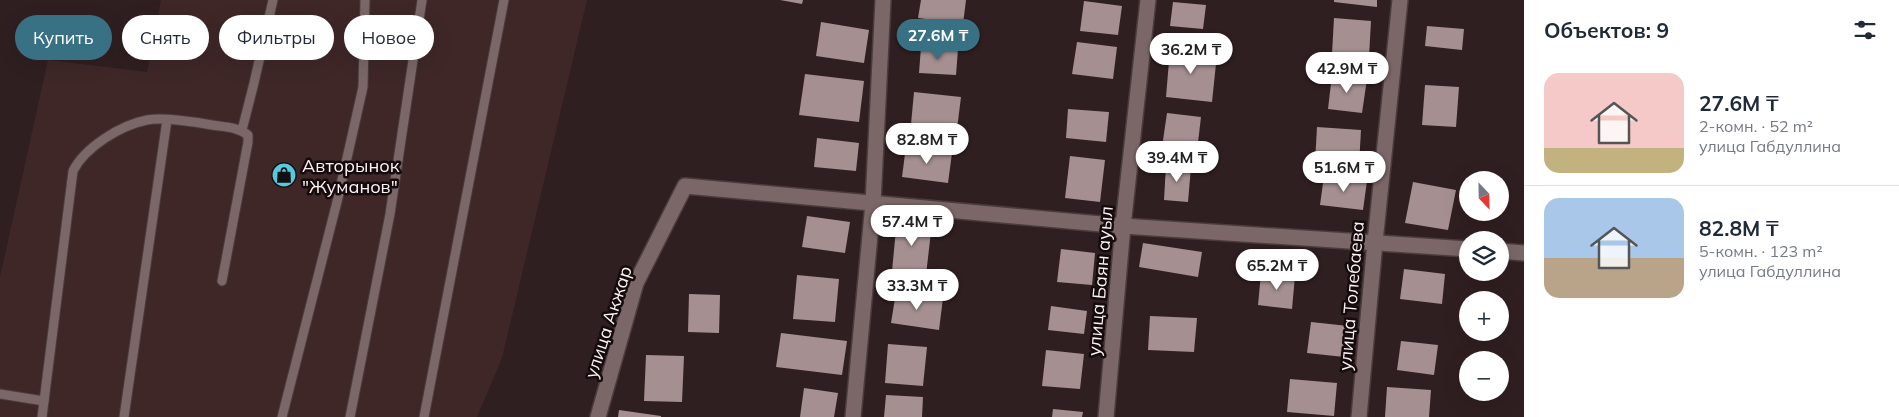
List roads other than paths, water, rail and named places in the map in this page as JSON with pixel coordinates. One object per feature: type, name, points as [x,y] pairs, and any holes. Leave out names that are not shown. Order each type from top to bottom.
[{"type":"street","points":[[853,417],[873,203],[883,0]]},
{"type":"street","name":"улица Баян ауыл","points":[[1106,417],[1123,226],[1148,0]]},
{"type":"street","name":"улица Толебаева","points":[[1359,417],[1400,0]]},
{"type":"street","name":"улица Акжар","points":[[598,417],[636,283],[685,186],[873,203]]},
{"type":"street","points":[[873,203],[1123,226],[1459,248]]},
{"type":"street","points":[[1509,252],[1524,253]]},
{"type":"lane","points":[[242,130],[273,0]]},
{"type":"lane","points":[[282,417],[338,198],[363,87],[365,0]]},
{"type":"lane","points":[[350,417],[390,214],[422,0]]},
{"type":"lane","points":[[424,417],[504,0]]},
{"type":"lane","points":[[42,417],[73,171],[78,161],[96,144],[122,130],[148,120],[201,123],[242,130],[248,135],[222,281]]},
{"type":"lane","points":[[124,417],[167,120]]},
{"type":"lane","points":[[0,394],[44,401]]},
{"type":"place","name":"Авторынок \"Жуманов\"","points":[[284,175]]}]
